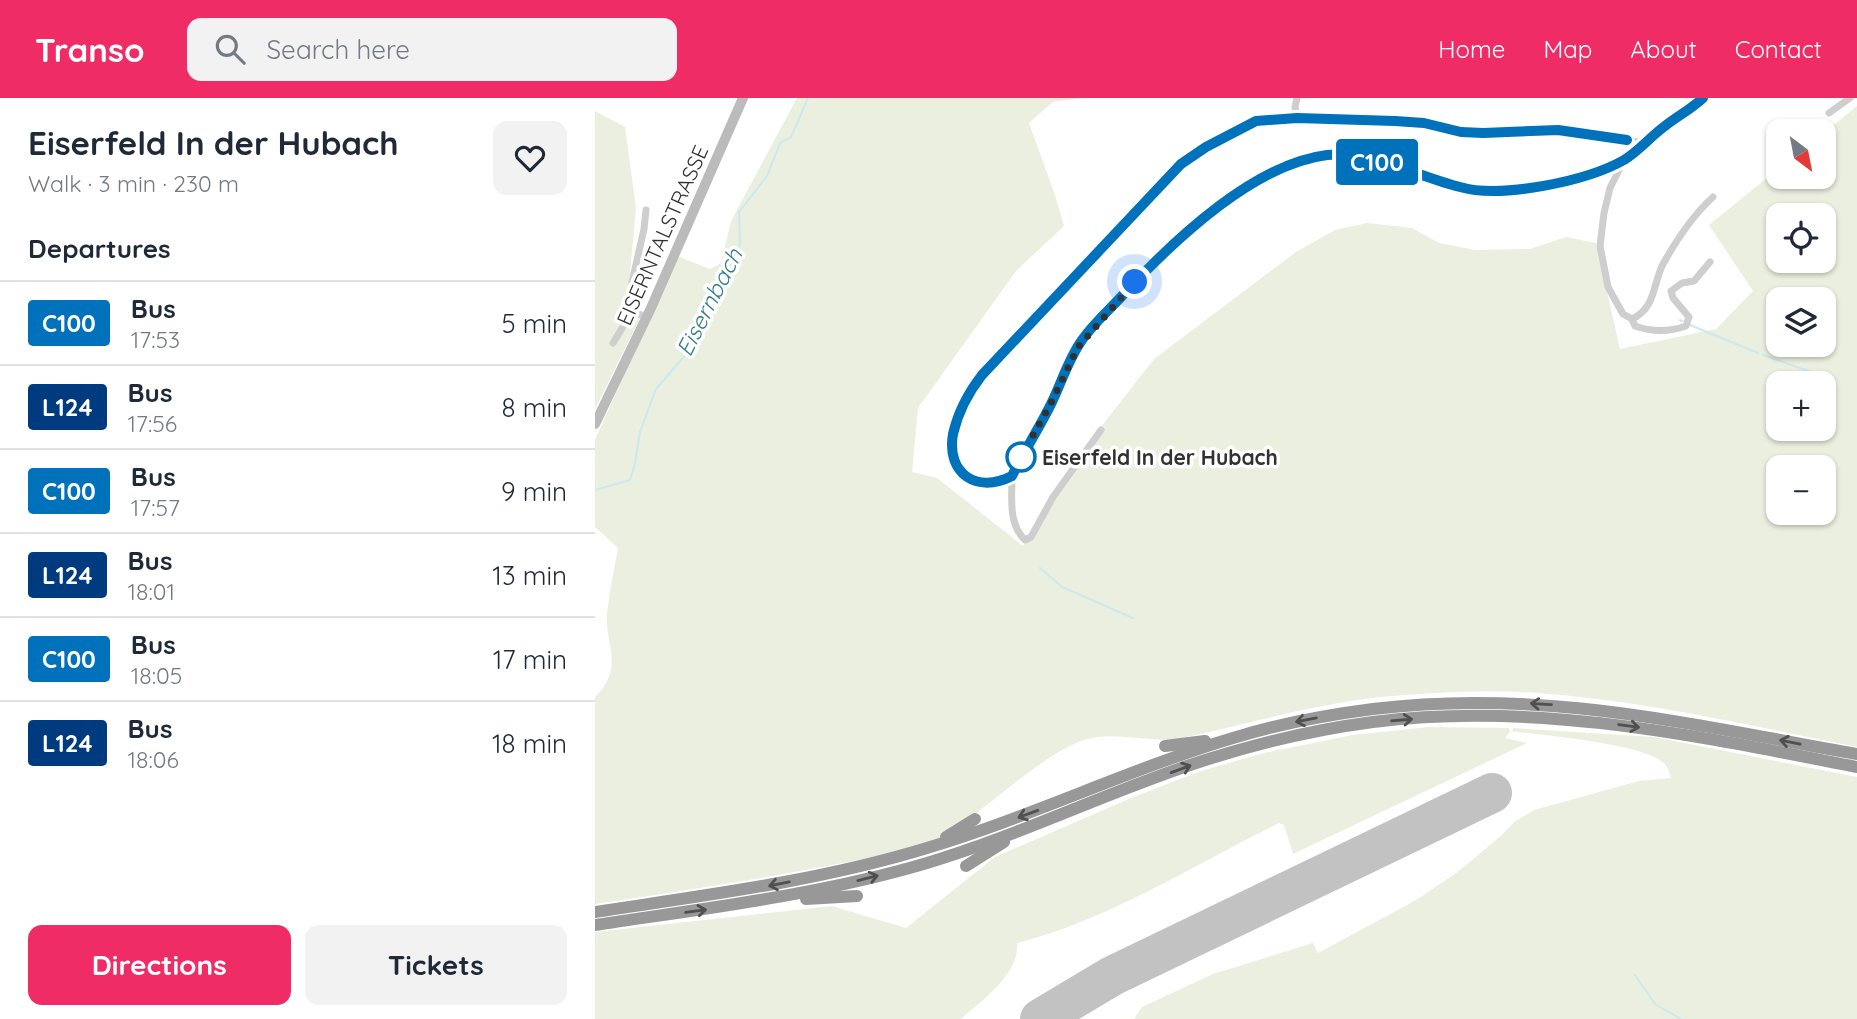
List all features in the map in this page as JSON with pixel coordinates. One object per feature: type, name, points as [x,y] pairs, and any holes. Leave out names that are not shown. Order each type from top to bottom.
[{"type":"highway","points":[[595,912],[792,882],[870,865],[926,849],[1039,809],[1184,753],[1293,723],[1373,709],[1488,702],[1599,709],[1681,720],[1857,754]]},
{"type":"highway","points":[[595,925],[753,903],[928,863],[1188,766],[1297,735],[1334,728],[1423,718],[1489,715],[1583,720],[1657,730],[1857,768]]},
{"type":"highway","points":[[1165,746],[1236,737]]},
{"type":"highway","points":[[926,849],[975,819]]},
{"type":"highway","points":[[966,866],[1044,821]]},
{"type":"highway","points":[[753,903],[857,896]]},
{"type":"main road","name":"EISERNTALSTRASSE","points":[[595,424],[647,317],[743,98]]},
{"type":"street","points":[[1297,98],[1297,118]]},
{"type":"street","points":[[1101,429],[1053,497],[1028,539],[1022,537],[1015,524],[1011,498],[1012,476],[1085,337],[1186,232],[1223,203],[1286,166],[1329,155],[1353,156],[1460,187],[1489,191],[1517,190],[1570,179],[1624,160],[1703,98]]},
{"type":"street","points":[[1829,113],[1850,98]]},
{"type":"street","points":[[1012,476],[990,484],[980,484],[964,474],[956,460],[953,438],[967,395],[982,375],[1181,164],[1206,147],[1256,121],[1297,118],[1424,123],[1461,132],[1558,130],[1645,143]]},
{"type":"street","points":[[1624,160],[1610,188],[1600,246],[1608,286],[1623,314],[1632,319],[1635,326],[1647,330],[1686,326],[1689,317],[1676,303],[1671,291],[1682,283],[1694,281],[1710,262]]},
{"type":"street","points":[[1632,319],[1640,316],[1654,296],[1661,268],[1679,236],[1713,197]]},
{"type":"street","points":[[613,343],[632,312],[632,282],[645,229],[646,210]]},
{"type":"street","points":[[632,312],[647,317]]},
{"type":"green space","points":[[797,98],[1084,98],[1053,102],[1029,123],[1064,226],[1016,271],[918,408],[912,472],[937,478],[1023,546],[1083,450],[1154,359],[1296,252],[1335,230],[1367,223],[1412,228],[1439,243],[1475,250],[1530,249],[1566,237],[1596,243],[1620,349],[1716,329],[1753,291],[1709,225],[1766,179],[1766,189],[1836,189],[1836,123],[1857,106],[1857,747],[1699,715],[1579,697],[1480,691],[1356,700],[1182,738],[1095,737],[1071,745],[1043,762],[943,837],[880,855],[789,873],[595,904],[595,697],[604,686],[611,666],[607,614],[618,548],[595,527],[595,440],[677,256],[710,269],[721,263],[731,221]]},
{"type":"green space","points":[[595,111],[625,127],[636,208],[627,306],[643,312],[595,409]]},
{"type":"green space","points":[[1429,727],[1509,728],[1510,732],[1505,738],[1527,743],[1293,854],[1284,825],[1279,823],[1119,906],[1052,933],[1017,943],[1016,954],[1006,976],[961,1019],[595,1019],[595,932],[832,906],[906,928],[995,857],[1201,771],[1264,753],[1353,735]]},
{"type":"green space","points":[[1513,728],[1654,737],[1857,777],[1857,1019],[1134,1019],[1142,1007],[1213,974],[1313,943],[1318,953],[1418,899],[1459,871],[1514,822],[1534,810],[1639,781],[1671,778],[1664,763],[1635,750],[1591,741],[1512,731]]},
{"type":"waterway","name":"Eisernbach","points":[[595,490],[630,480],[640,432],[656,389],[687,353],[701,314],[725,278],[740,244],[739,212],[767,176],[780,143],[791,137],[808,98]]},
{"type":"waterway","points":[[1690,325],[1758,353]]},
{"type":"waterway","points":[[1763,355],[1808,371]]},
{"type":"waterway","points":[[1040,568],[1062,587],[1133,618]]},
{"type":"waterway","points":[[1635,975],[1655,1004],[1681,1019]]},
{"type":"runway","points":[[1040,1019],[1112,976],[1492,793]]},
{"type":"bus line","name":"C100","points":[[1627,140],[1574,131],[1461,132],[1424,123],[1297,118],[1256,121],[1232,132],[1181,164],[982,375],[967,395],[954,432],[954,451],[958,465],[968,478],[980,484],[999,482],[1012,476],[1085,337],[1186,232],[1223,203],[1286,166],[1329,155],[1353,156],[1472,190],[1517,190],[1592,173],[1624,160],[1666,124],[1685,114],[1703,98]]},
{"type":"place","name":"Eiserfeld In der Hubach","points":[[1021,457]]},
{"type":"route","points":[[1021,457],[1078,347],[1135,282]]}]
